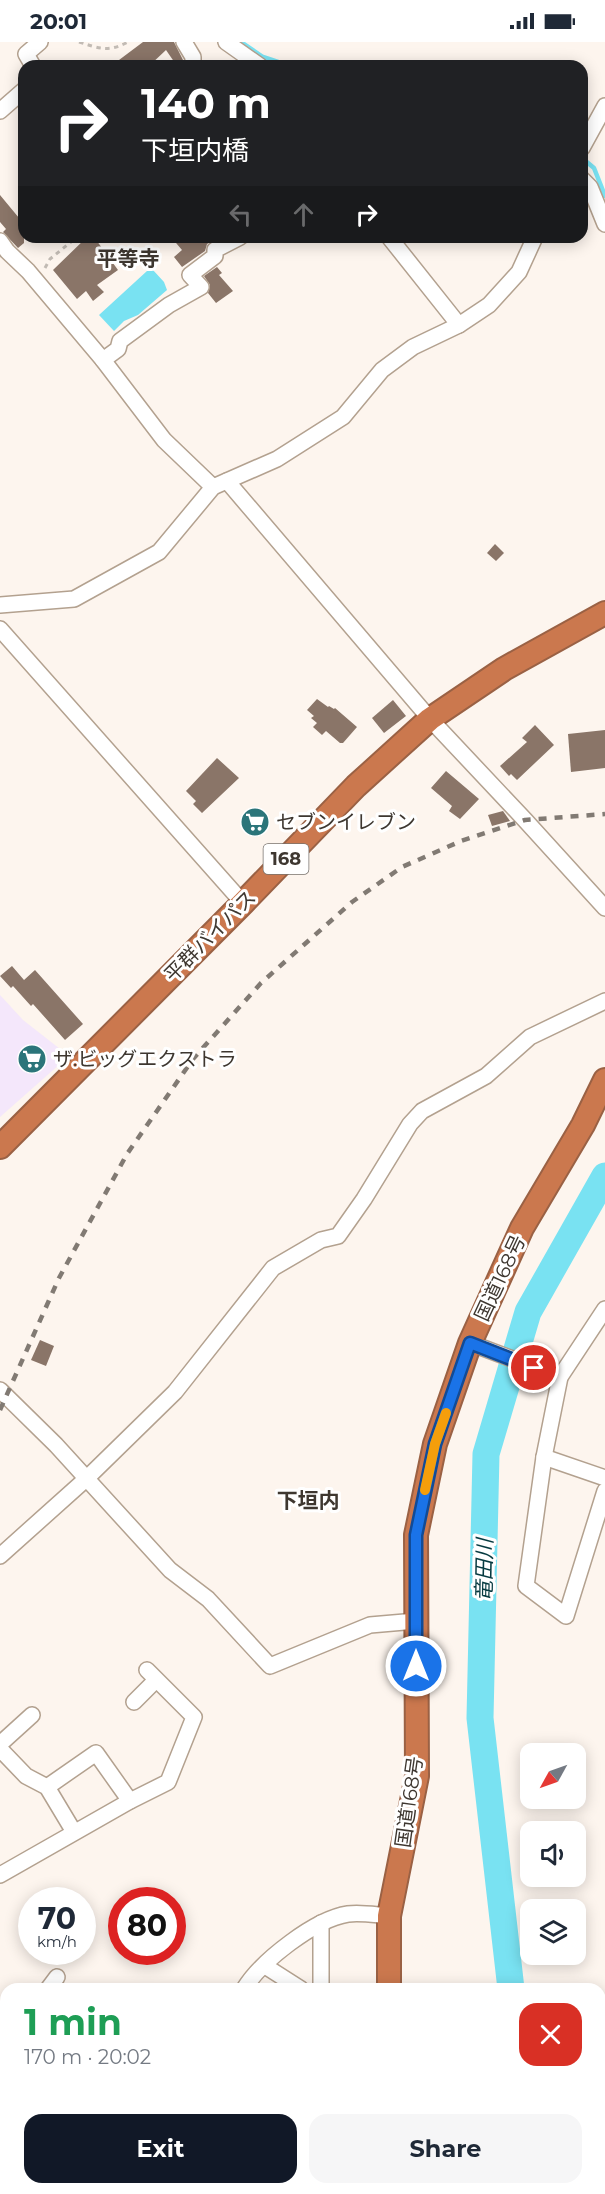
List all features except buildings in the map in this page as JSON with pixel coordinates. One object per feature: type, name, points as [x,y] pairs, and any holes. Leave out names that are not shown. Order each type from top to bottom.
[{"type":"highway","name":"平群バイパス","points":[[0,1147],[356,786],[430,719],[504,669],[605,613]]},
{"type":"highway","name":"国道168号","points":[[389,1983],[389,1916],[417,1776],[416,1535],[435,1444],[470,1343],[522,1228],[583,1125],[605,1080]]},
{"type":"street","points":[[30,60],[26,54],[40,42]]},
{"type":"street","points":[[184,42],[193,60]]},
{"type":"street","points":[[226,42],[252,60]]},
{"type":"street","points":[[0,111],[18,95]]},
{"type":"street","points":[[588,137],[605,106]]},
{"type":"street","points":[[588,185],[605,224]]},
{"type":"street","points":[[103,360],[118,349],[120,341],[169,305],[201,287],[190,275],[215,256],[215,250],[228,243]]},
{"type":"street","points":[[394,243],[459,325]]},
{"type":"street","points":[[0,605],[74,599],[159,552],[220,484],[277,459],[343,417],[382,370],[413,347],[459,325],[489,305],[519,272],[532,243]]},
{"type":"street","points":[[2,249],[28,270],[103,360],[164,440],[220,484],[430,719],[605,908]]},
{"type":"street","points":[[0,629],[243,903]]},
{"type":"street","points":[[0,1556],[86,1479],[175,1392],[273,1268],[321,1240],[339,1236],[410,1124],[423,1111],[486,1076],[530,1038],[605,1001]]},
{"type":"street","points":[[605,1309],[560,1377],[532,1532],[526,1586],[566,1616],[605,1491]]},
{"type":"street","points":[[470,1343],[560,1377]]},
{"type":"street","points":[[0,1390],[56,1445],[170,1570],[208,1599],[270,1666],[370,1625],[416,1621]]},
{"type":"street","points":[[544,1457],[605,1478]]},
{"type":"street","points":[[0,1875],[168,1782],[194,1717],[151,1675],[134,1702]]},
{"type":"street","points":[[0,1744],[32,1715]]},
{"type":"street","points":[[0,1749],[26,1776],[47,1786],[74,1832]]},
{"type":"street","points":[[47,1786],[96,1754],[130,1801]]},
{"type":"street","points":[[249,1983],[296,1939],[321,1923],[348,1914],[389,1916]]},
{"type":"street","points":[[321,1923],[321,1983]]},
{"type":"street","points":[[265,1966],[292,1983]]},
{"type":"path","points":[[79,42],[88,46],[115,49],[128,42]]},
{"type":"path","points":[[28,270],[43,273],[50,259],[70,243]]},
{"type":"shaded area","name":"ザ.ビッグエクストラ","points":[[0,995],[23,1020],[69,1056],[0,1117]]},
{"type":"water","points":[[153,270],[164,282],[167,290],[138,315],[124,321],[114,331],[99,315],[147,271]]},
{"type":"waterway","points":[[241,42],[263,57],[272,60]]},
{"type":"waterway","points":[[588,163],[594,168],[605,196]]},
{"type":"waterway","name":"竜田川","points":[[510,1983],[480,1718],[486,1454],[528,1312],[605,1176]]},
{"type":"railway","points":[[0,1410],[59,1278],[127,1154],[193,1059],[261,983],[352,902],[402,867],[461,841],[525,820],[605,814]]},
{"type":"slow traffic","points":[[425,1490],[435,1444],[446,1413]]},
{"type":"place","name":"セブンイレブン","points":[[255,822]]},
{"type":"place","name":"ザ.ビッグエクストラ","points":[[32,1059]]},
{"type":"district","name":"平等寺","points":[[128,258]]},
{"type":"district","name":"下垣内","points":[[308,1500]]},
{"type":"route","points":[[416,1666],[416,1535],[435,1444],[470,1343],[534,1368]]}]
